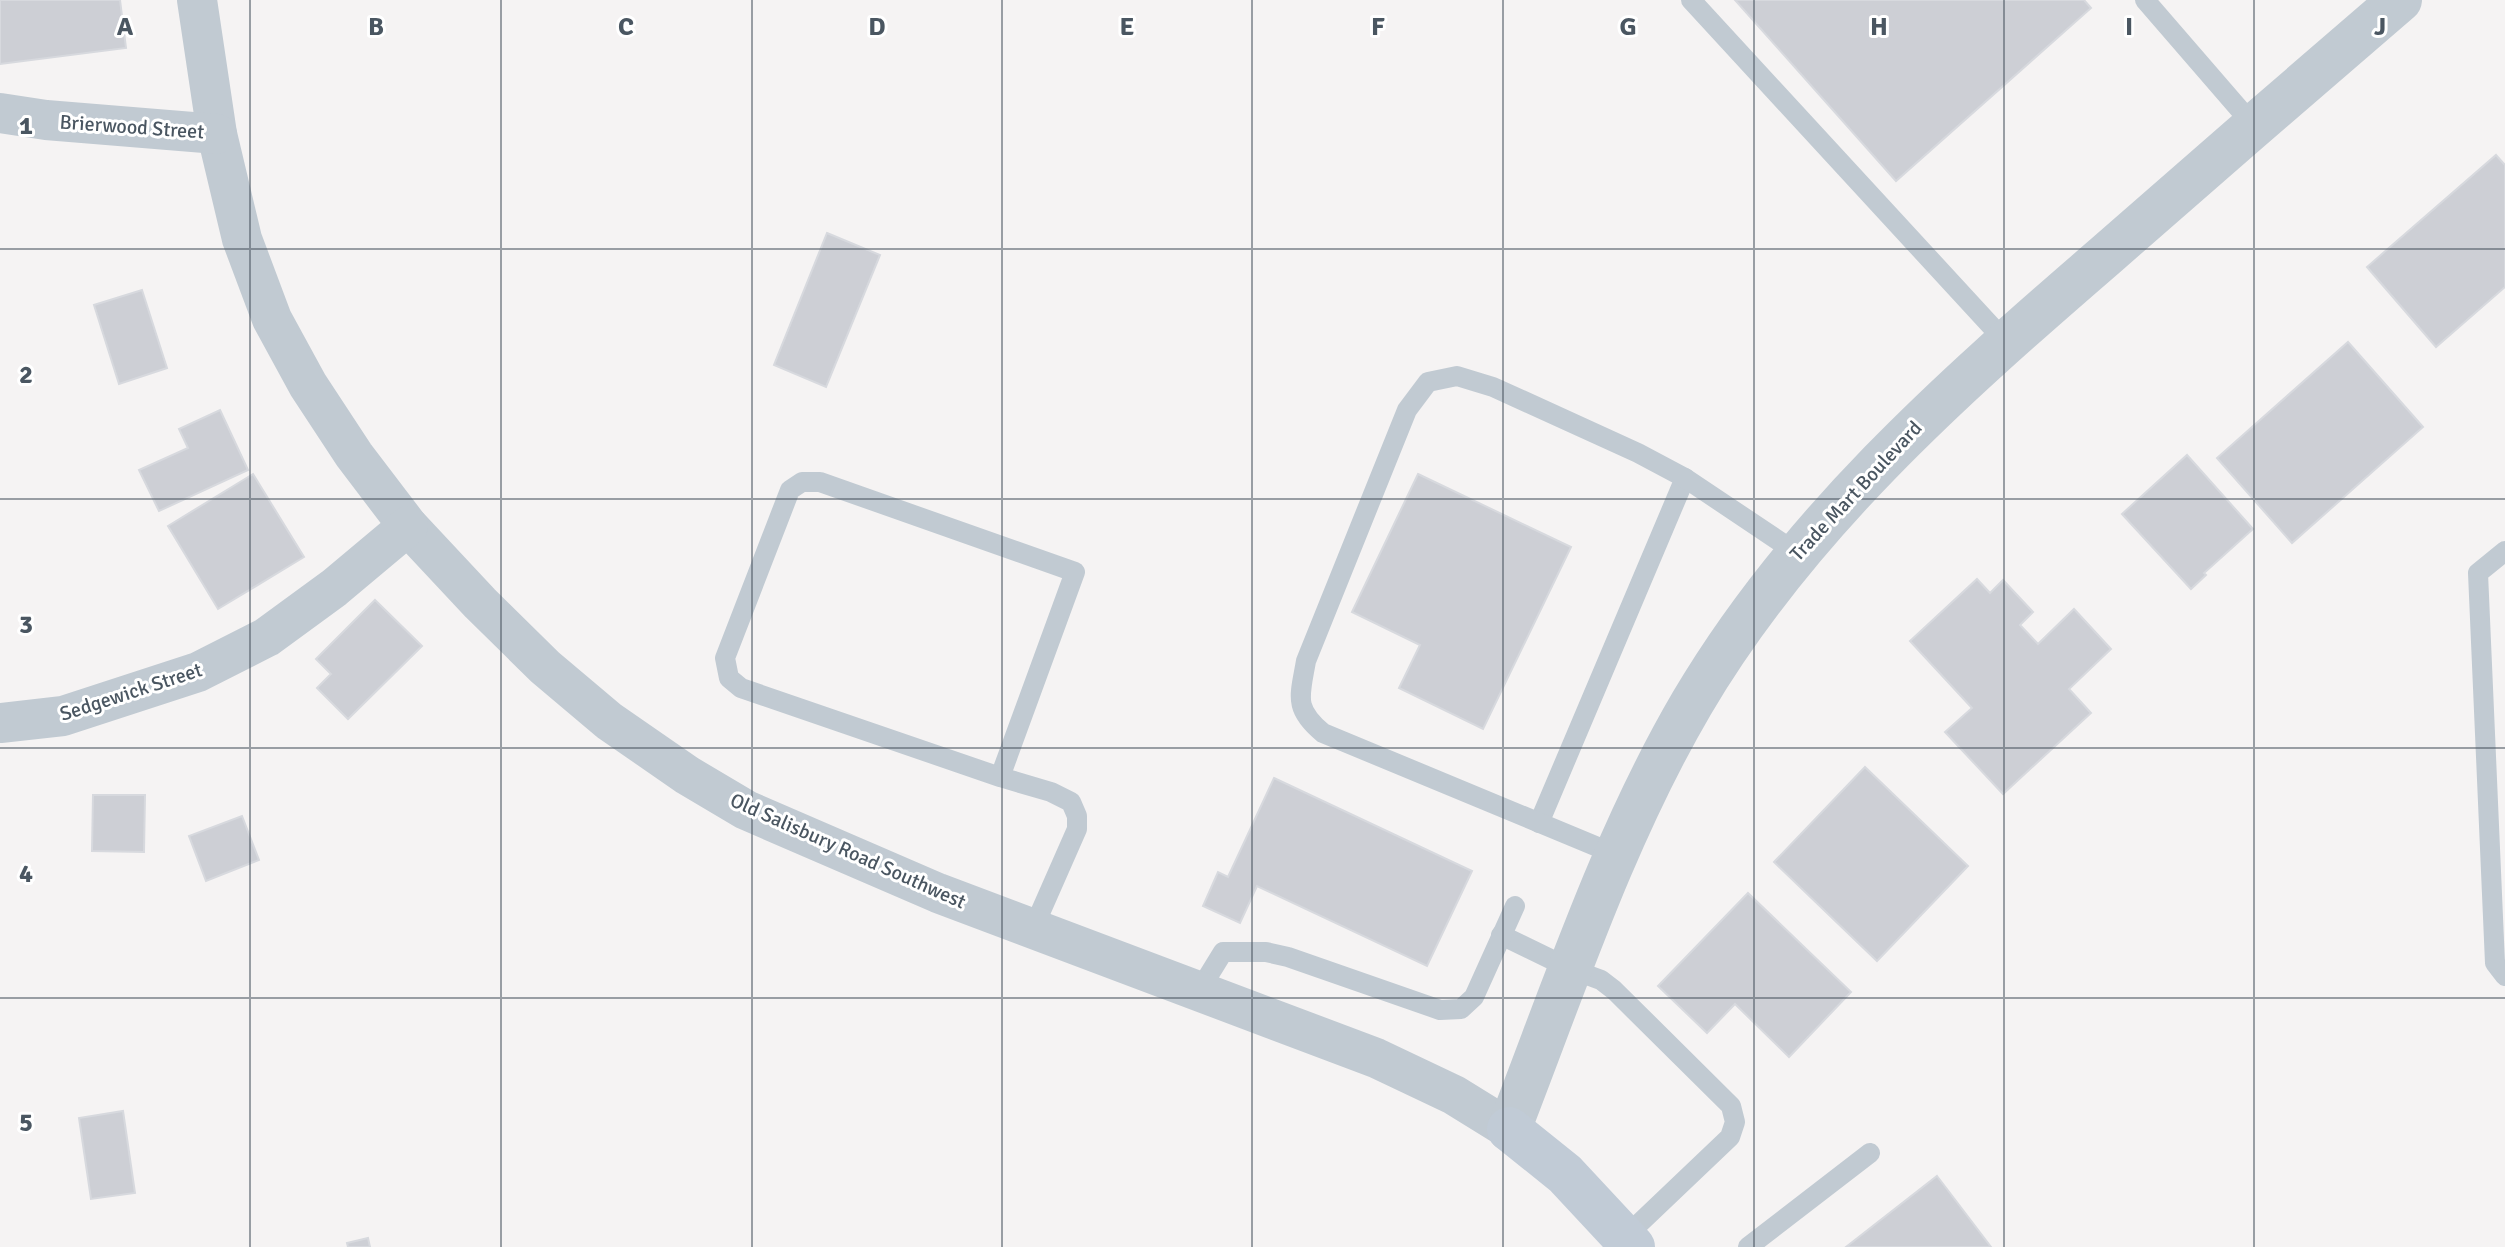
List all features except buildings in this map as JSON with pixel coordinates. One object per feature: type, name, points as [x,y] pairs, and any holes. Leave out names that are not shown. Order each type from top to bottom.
[{"type":"main road","name":"Old Salisbury Road Southwest","points":[[1509,1129],[1565,1174],[1629,1242]]},
{"type":"street","name":"Old Salisbury Road Southwest","points":[[197,0],[217,134],[242,239],[272,319],[323,408],[408,526],[545,667],[609,721],[687,775],[746,810],[938,893],[1376,1058],[1454,1095],[1509,1129]]},
{"type":"street","name":"Trade Mart Boulevard","points":[[1509,1129],[1617,855],[1651,778],[1691,705],[1741,628],[1797,553],[1896,444],[2005,341],[2400,0]]},
{"type":"street","name":"Brierwood Street","points":[[0,113],[46,120],[217,134]]},
{"type":"street","name":"Sedgewick Street","points":[[0,723],[63,716],[198,672],[267,637],[334,588],[408,526]]},
{"type":"lane","points":[[1691,0],[2005,341]]},
{"type":"lane","points":[[2145,0],[2254,126]]},
{"type":"lane","points":[[1617,855],[1323,733],[1306,719],[1300,695],[1306,661],[1407,410],[1428,382],[1457,376],[1493,387],[1638,453],[1685,478],[1797,553]]},
{"type":"lane","points":[[1539,823],[1685,478]]},
{"type":"lane","points":[[1000,777],[1075,572],[820,482],[802,482],[790,490],[725,658],[729,678],[741,688],[1000,777],[1051,792],[1071,802],[1077,816],[1077,829],[1033,929]]},
{"type":"lane","points":[[2505,551],[2478,573],[2495,963],[2505,976]]},
{"type":"lane","points":[[1199,991],[1223,952],[1236,951],[1288,957],[1440,1010],[1461,1009],[1474,997],[1515,906]]},
{"type":"lane","points":[[1501,935],[1601,980],[1731,1106],[1735,1122],[1730,1137],[1629,1242]]},
{"type":"lane","points":[[1748,1247],[1870,1153]]}]
